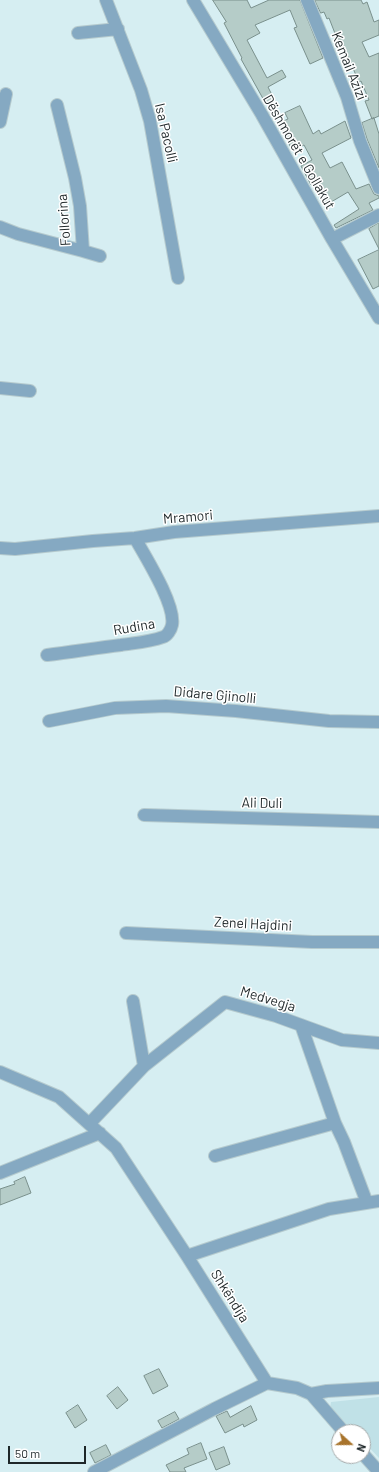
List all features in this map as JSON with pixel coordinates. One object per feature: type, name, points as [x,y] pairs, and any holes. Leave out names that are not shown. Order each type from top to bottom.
[{"type":"street","name":"Isa Pacolli","points":[[106,0],[141,90],[150,121],[178,278]]},
{"type":"street","name":"Dëshmorët e Gollakut","points":[[193,0],[262,115],[332,239],[379,318]]},
{"type":"street","name":"Kemail Azizi","points":[[307,0],[347,98],[360,141],[379,188]]},
{"type":"street","points":[[78,33],[118,29]]},
{"type":"street","points":[[0,122],[6,94]]},
{"type":"street","name":"Follorina","points":[[0,228],[83,252],[80,206],[75,178],[57,105]]},
{"type":"street","points":[[332,239],[379,215]]},
{"type":"street","points":[[83,252],[100,256]]},
{"type":"street","points":[[0,388],[30,391]]},
{"type":"street","name":"Mramori","points":[[0,548],[15,549],[135,538],[174,532],[379,516]]},
{"type":"street","name":"Rudina","points":[[47,655],[147,641],[165,637],[172,625],[171,613],[152,567],[135,538]]},
{"type":"street","name":"Didare Gjinolli","points":[[49,721],[115,708],[166,706],[236,711],[329,721],[379,722]]},
{"type":"street","name":"Ali Duli","points":[[144,815],[379,822]]},
{"type":"street","name":"Zenel Hajdini","points":[[126,933],[312,942],[379,942]]},
{"type":"street","points":[[133,1001],[144,1066]]},
{"type":"street","name":"Medvegja","points":[[89,1124],[144,1066],[225,1002],[276,1016],[342,1040],[379,1043]]},
{"type":"street","points":[[301,1025],[335,1123],[344,1142],[367,1203]]},
{"type":"street","name":"Shkëndija","points":[[0,1072],[59,1097],[116,1148],[187,1256],[267,1383]]},
{"type":"street","points":[[215,1156],[335,1123]]},
{"type":"street","points":[[0,1173],[100,1133]]},
{"type":"street","points":[[187,1256],[329,1209],[379,1201]]},
{"type":"street","points":[[94,1472],[267,1383],[297,1388],[311,1394],[337,1424]]},
{"type":"street","points":[[311,1394],[327,1391],[379,1388]]},
{"type":"street","points":[[371,1463],[379,1472]]},
{"type":"shaded area","points":[[379,1397],[379,1458],[371,1450],[371,1424],[346,1424],[330,1408],[331,1402]]},
{"type":"building","points":[[213,0],[247,0],[251,8],[269,0],[300,0],[323,58],[310,64],[294,28],[297,27],[290,10],[255,25],[260,33],[247,40],[267,78],[282,70],[286,77],[268,87],[274,99],[266,104],[241,59],[242,58],[224,23],[226,22]]},
{"type":"building","points":[[315,0],[361,0],[363,4],[367,2],[374,22],[379,20],[379,35],[362,42],[369,57],[379,53],[379,116],[372,119],[365,101],[369,100],[361,81],[359,82],[338,35],[336,36],[329,18],[327,19],[324,12],[321,13]]},
{"type":"building","points":[[300,106],[313,134],[319,130],[321,134],[345,121],[351,138],[322,153],[330,168],[342,162],[356,189],[369,184],[374,194],[379,196],[379,198],[369,203],[373,210],[336,228],[334,225],[359,209],[348,192],[326,205],[314,184],[311,185],[301,166],[312,160],[304,145],[292,150],[279,123],[288,119],[285,113]]},
{"type":"building","points":[[374,118],[379,134],[379,168],[362,123]]},
{"type":"building","points":[[379,223],[379,249],[369,229]]},
{"type":"building","points":[[379,250],[379,286],[373,289],[358,260]]},
{"type":"building","points":[[25,1177],[31,1193],[0,1205],[0,1189],[15,1184],[14,1182]]},
{"type":"building","points":[[159,1369],[168,1386],[153,1394],[144,1376]]},
{"type":"building","points":[[118,1387],[128,1400],[117,1409],[107,1396]]},
{"type":"building","points":[[78,1405],[87,1420],[75,1428],[66,1413]]},
{"type":"building","points":[[251,1406],[257,1420],[244,1427],[243,1424],[225,1433],[216,1416],[227,1411],[230,1417]]},
{"type":"building","points":[[175,1412],[179,1419],[162,1428],[158,1421]]},
{"type":"building","points":[[201,1443],[207,1459],[184,1468],[186,1472],[170,1472],[166,1465],[189,1454],[187,1449]]},
{"type":"building","points":[[106,1445],[111,1455],[95,1463],[90,1453]]},
{"type":"building","points":[[224,1447],[230,1464],[216,1470],[209,1453]]}]
